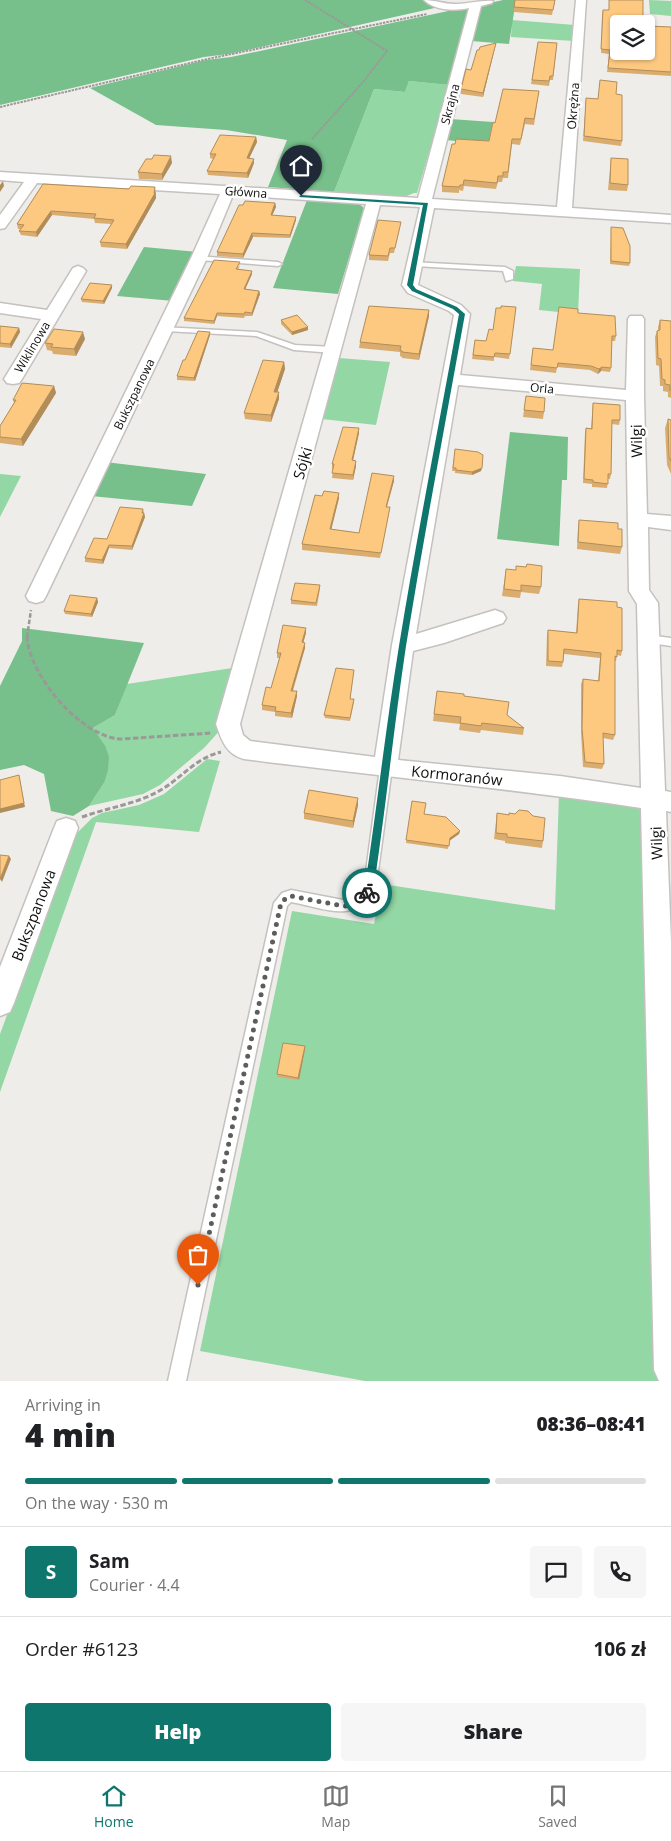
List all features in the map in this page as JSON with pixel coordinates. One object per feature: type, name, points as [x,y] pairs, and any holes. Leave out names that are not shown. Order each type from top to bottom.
[{"type":"street","points":[[429,0],[447,8],[492,0]]},
{"type":"street","name":"Okrężna","points":[[564,213],[581,0]]},
{"type":"street","name":"Skrajna","points":[[450,379],[462,314],[455,308],[414,290],[410,285],[426,204],[424,201],[476,3]]},
{"type":"street","name":"Główna","points":[[0,176],[671,219]]},
{"type":"street","points":[[0,225],[33,179]]},
{"type":"street","name":"Bukszpanowa","points":[[36,596],[199,258],[228,191]]},
{"type":"street","name":"Sójki","points":[[234,735],[374,201]]},
{"type":"street","name":"Wiklinowa","points":[[13,379],[78,271]]},
{"type":"street","name":"Wiklinowa","points":[[0,308],[51,315]]},
{"type":"street","name":"Wilgi","points":[[636,319],[635,396],[639,591],[647,603],[659,640],[671,1370]]},
{"type":"street","points":[[386,768],[403,645],[450,379]]},
{"type":"street","name":"Orla","points":[[450,379],[635,396]]},
{"type":"street","points":[[637,519],[671,523]]},
{"type":"street","points":[[403,645],[444,635],[495,618]]},
{"type":"street","name":"Kormoranów","points":[[234,735],[386,768],[560,786],[663,801]]},
{"type":"street","name":"Bukszpanowa","points":[[0,1002],[66,828]]},
{"type":"lane","points":[[199,258],[278,264]]},
{"type":"lane","points":[[414,264],[505,268],[509,271],[509,279]]},
{"type":"lane","points":[[165,329],[257,334],[294,347],[334,350]]},
{"type":"lane","points":[[177,1381],[281,903],[291,896],[350,906],[358,904],[365,897],[370,886],[386,768]]},
{"type":"path","points":[[305,0],[386,51],[363,82],[312,139]]},
{"type":"path","points":[[0,108],[212,58],[431,13]]},
{"type":"path","points":[[36,596],[26,622],[27,642],[31,657],[52,688],[79,720],[91,730],[109,738],[234,735]]},
{"type":"path","points":[[66,828],[82,816],[151,796],[168,786],[234,735]]},
{"type":"green space","points":[[0,0],[425,0],[439,7],[229,54],[204,57],[0,105]]},
{"type":"green space","points":[[503,0],[516,0],[509,44],[471,41],[481,5]]},
{"type":"green space","points":[[649,0],[671,1],[671,16],[650,14]]},
{"type":"green space","points":[[467,7],[472,9],[449,85],[409,81],[405,92],[374,89],[334,192],[268,187],[287,140],[226,130],[156,125],[90,88],[206,60],[231,57]]},
{"type":"green space","points":[[512,20],[575,25],[574,41],[511,37]]},
{"type":"green space","points":[[409,81],[449,85],[417,193],[404,197],[334,192],[374,89],[405,92]]},
{"type":"green space","points":[[450,119],[493,122],[488,144],[445,140]]},
{"type":"green space","points":[[307,200],[358,203],[364,208],[338,294],[273,288]]},
{"type":"green space","points":[[144,247],[198,252],[174,301],[117,296]]},
{"type":"green space","points":[[516,266],[580,269],[578,314],[539,310],[542,284],[513,281]]},
{"type":"green space","points":[[339,358],[390,362],[376,425],[322,419]]},
{"type":"green space","points":[[510,432],[568,437],[567,480],[562,480],[559,546],[497,539]]},
{"type":"green space","points":[[105,462],[206,474],[192,506],[91,496]]},
{"type":"green space","points":[[0,474],[21,476],[0,517]]},
{"type":"green space","points":[[22,628],[144,643],[115,715],[93,728],[105,745],[109,757],[104,783],[89,806],[73,816],[51,811],[44,774],[24,765],[0,770],[0,686],[22,641]]},
{"type":"green space","points":[[239,667],[223,727],[204,748],[160,785],[143,794],[89,806],[104,783],[105,745],[93,728],[115,715],[127,684]]},
{"type":"green space","points":[[207,759],[220,761],[199,832],[96,822],[0,1092],[0,1034],[66,856],[77,833],[92,818],[102,813],[139,805],[164,794]]},
{"type":"green space","points":[[559,794],[650,806],[663,1381],[365,1381],[200,1351],[292,911],[374,924],[382,884],[555,910]]},
{"type":"building","points":[[515,0],[555,0],[553,10],[514,7]]},
{"type":"building","points":[[609,0],[643,0],[643,15],[610,15],[610,50],[601,49],[603,10],[609,10]]},
{"type":"building","points":[[655,26],[671,27],[671,72],[608,68],[610,50],[610,60],[655,60]]},
{"type":"building","points":[[538,42],[557,43],[553,76],[550,76],[549,81],[532,80]]},
{"type":"building","points":[[496,43],[483,93],[461,89],[466,69],[471,70],[477,50],[480,47]]},
{"type":"building","points":[[600,80],[617,82],[616,94],[622,95],[622,141],[584,136],[586,98],[598,99]]},
{"type":"building","points":[[503,89],[539,91],[534,119],[525,118],[521,139],[512,139],[508,172],[503,172],[503,176],[498,176],[497,183],[464,180],[463,185],[459,187],[442,186],[452,144],[455,144],[456,139],[489,141]]},
{"type":"building","points":[[220,135],[256,137],[247,158],[254,159],[247,173],[207,171],[216,154],[210,154]]},
{"type":"building","points":[[154,155],[171,156],[162,174],[138,172],[146,159],[152,159]]},
{"type":"building","points":[[611,158],[628,159],[628,185],[610,183]]},
{"type":"building","points":[[43,184],[129,189],[131,186],[155,187],[155,193],[126,244],[100,242],[114,220],[94,218],[96,214],[51,211],[36,232],[19,231],[24,225],[17,224]]},
{"type":"building","points":[[245,201],[275,203],[271,215],[296,217],[290,235],[252,233],[243,254],[217,252],[239,205],[243,205]]},
{"type":"building","points":[[378,220],[401,222],[395,248],[390,248],[388,256],[369,255]]},
{"type":"building","points":[[611,227],[623,228],[630,246],[630,263],[611,261]]},
{"type":"building","points":[[214,260],[240,262],[236,269],[252,271],[244,289],[259,291],[252,313],[217,313],[214,321],[184,318]]},
{"type":"building","points":[[90,283],[112,285],[103,301],[81,299]]},
{"type":"building","points":[[369,306],[429,310],[419,354],[402,352],[400,350],[401,346],[360,342]]},
{"type":"building","points":[[501,306],[516,307],[510,354],[495,353],[494,357],[473,355],[475,340],[486,341],[489,329],[493,330],[496,308],[501,308]]},
{"type":"building","points":[[559,307],[578,309],[578,313],[615,316],[616,336],[612,336],[611,368],[602,367],[599,369],[591,366],[558,363],[557,368],[531,365],[533,348],[553,350]]},
{"type":"building","points":[[297,315],[308,327],[292,332],[281,320]]},
{"type":"building","points":[[660,320],[671,321],[671,391],[670,385],[665,384],[665,380],[662,379],[661,359],[658,358],[657,331],[660,330]]},
{"type":"building","points":[[0,326],[19,328],[10,344],[0,343]]},
{"type":"building","points":[[54,329],[83,332],[74,349],[51,347],[53,344],[45,343]]},
{"type":"building","points":[[198,331],[210,332],[194,378],[177,376],[183,360],[185,360]]},
{"type":"building","points":[[263,360],[284,362],[274,392],[279,392],[271,415],[244,413]]},
{"type":"building","points":[[22,383],[54,386],[21,439],[0,437],[0,426],[16,400],[13,400]]},
{"type":"building","points":[[526,396],[545,398],[544,412],[524,410]]},
{"type":"building","points":[[593,403],[620,405],[620,420],[612,420],[611,474],[608,474],[608,484],[584,479],[586,428],[592,429]]},
{"type":"building","points":[[668,419],[671,420],[671,461],[669,457]]},
{"type":"building","points":[[343,427],[359,428],[352,460],[356,461],[353,475],[332,473],[334,464],[332,464]]},
{"type":"building","points":[[455,449],[478,452],[483,455],[482,468],[472,472],[453,468]]},
{"type":"building","points":[[372,473],[394,476],[386,507],[390,507],[381,553],[302,544],[315,495],[322,496],[324,491],[339,493],[330,529],[359,533]]},
{"type":"building","points":[[120,507],[143,509],[142,513],[144,513],[132,546],[109,545],[102,560],[85,558],[94,538],[107,539]]},
{"type":"building","points":[[579,520],[618,523],[618,529],[622,529],[622,547],[578,542]]},
{"type":"building","points":[[527,564],[542,566],[541,587],[521,585],[521,591],[504,589],[506,569],[516,570],[516,566],[526,567]]},
{"type":"building","points":[[295,583],[320,585],[316,603],[291,600]]},
{"type":"building","points":[[70,595],[97,598],[91,614],[64,611]]},
{"type":"building","points":[[579,599],[617,602],[617,607],[622,608],[622,651],[617,650],[617,657],[615,656],[615,735],[603,733],[604,764],[585,762],[582,728],[583,679],[599,681],[601,653],[564,649],[563,662],[548,661],[548,630],[577,633]]},
{"type":"building","points":[[283,625],[306,628],[302,642],[305,643],[291,691],[297,691],[291,713],[275,711],[276,707],[262,705],[266,687],[271,688],[281,653],[277,653]]},
{"type":"building","points":[[336,668],[354,670],[350,699],[354,699],[350,718],[324,715]]},
{"type":"building","points":[[437,691],[509,702],[507,715],[524,728],[482,723],[481,726],[460,723],[461,717],[434,714]]},
{"type":"building","points":[[19,775],[24,803],[0,809],[0,780]]},
{"type":"building","points":[[309,790],[358,798],[353,821],[304,813]]},
{"type":"building","points":[[412,801],[426,803],[424,814],[446,817],[460,831],[450,838],[449,846],[406,840]]},
{"type":"building","points":[[519,810],[528,811],[533,816],[545,818],[543,841],[507,837],[507,834],[496,833],[497,813],[509,815],[509,813],[515,814]]},
{"type":"building","points":[[0,855],[9,856],[0,879]]},
{"type":"building","points":[[283,1043],[305,1046],[298,1078],[277,1074]]},
{"type":"way so far","points":[[198,1285],[281,903],[284,899],[291,896],[350,906],[358,904],[367,893]]},
{"type":"route","points":[[301,196],[426,204],[427,207],[410,285],[414,290],[455,308],[462,314],[454,349],[403,645],[370,886],[367,893]]}]
